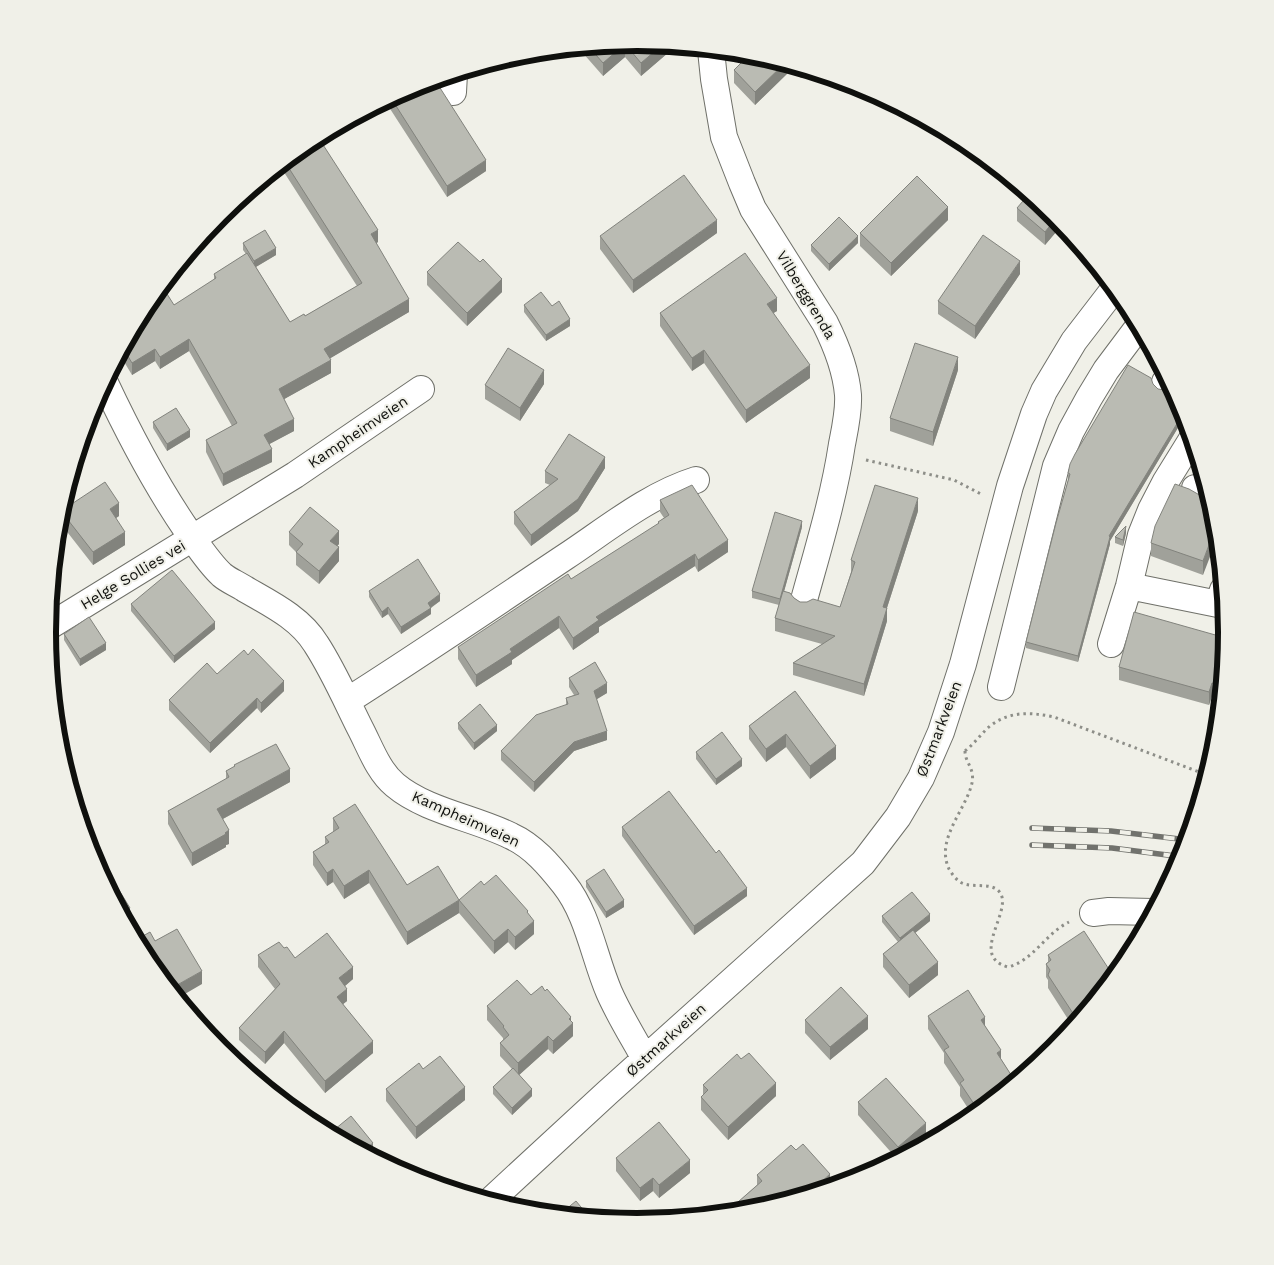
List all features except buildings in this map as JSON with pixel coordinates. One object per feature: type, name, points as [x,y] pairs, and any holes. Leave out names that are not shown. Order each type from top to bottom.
[{"type":"street","name":"Vilberggrenda","points":[[712,56],[724,137],[742,184],[753,208],[825,322],[834,341],[845,375],[848,396],[837,479],[804,600]]},
{"type":"street","name":"Østmarkveien","points":[[495,1196],[864,863],[898,817],[921,778],[941,732],[964,664],[1022,447],[1044,391],[1074,341],[1109,295]]},
{"type":"street","points":[[1001,687],[1056,466],[1071,431],[1089,398],[1106,370],[1134,333]]},
{"type":"street","name":"Kampheimveien","points":[[193,539],[295,475],[422,390]]},
{"type":"street","name":"Kampheimveien","points":[[109,391],[132,442],[163,495],[214,566],[224,577],[297,622],[315,642],[347,701],[377,763],[392,783],[410,795],[439,808],[511,836],[542,858],[566,886],[582,916],[610,994],[646,1060]]},
{"type":"street","points":[[1111,644],[1129,586],[1141,535],[1166,481],[1187,447]]},
{"type":"street","points":[[347,701],[416,658],[636,510],[679,486],[696,480]]},
{"type":"street","name":"Helge Sollies vei","points":[[56,622],[193,539]]},
{"type":"street","points":[[1129,586],[1217,601]]},
{"type":"street","points":[[1093,913],[1109,911],[1146,912]]},
{"type":"path","points":[[841,453],[954,480],[1005,505]]},
{"type":"path","points":[[1093,913],[1066,923],[1021,963],[1008,967],[997,962],[991,950],[1001,913],[1003,899],[1001,894],[997,889],[990,886],[961,883],[955,878],[947,864],[947,842],[957,814],[972,784],[973,774],[965,757],[965,751],[1001,719],[1017,713],[1036,713],[1054,717],[1201,773]]},
{"type":"path","points":[[957,749],[965,751]]},
{"type":"railway","points":[[1032,828],[1111,831],[1180,839]]},
{"type":"railway","points":[[1032,845],[1112,848],[1174,856]]}]
